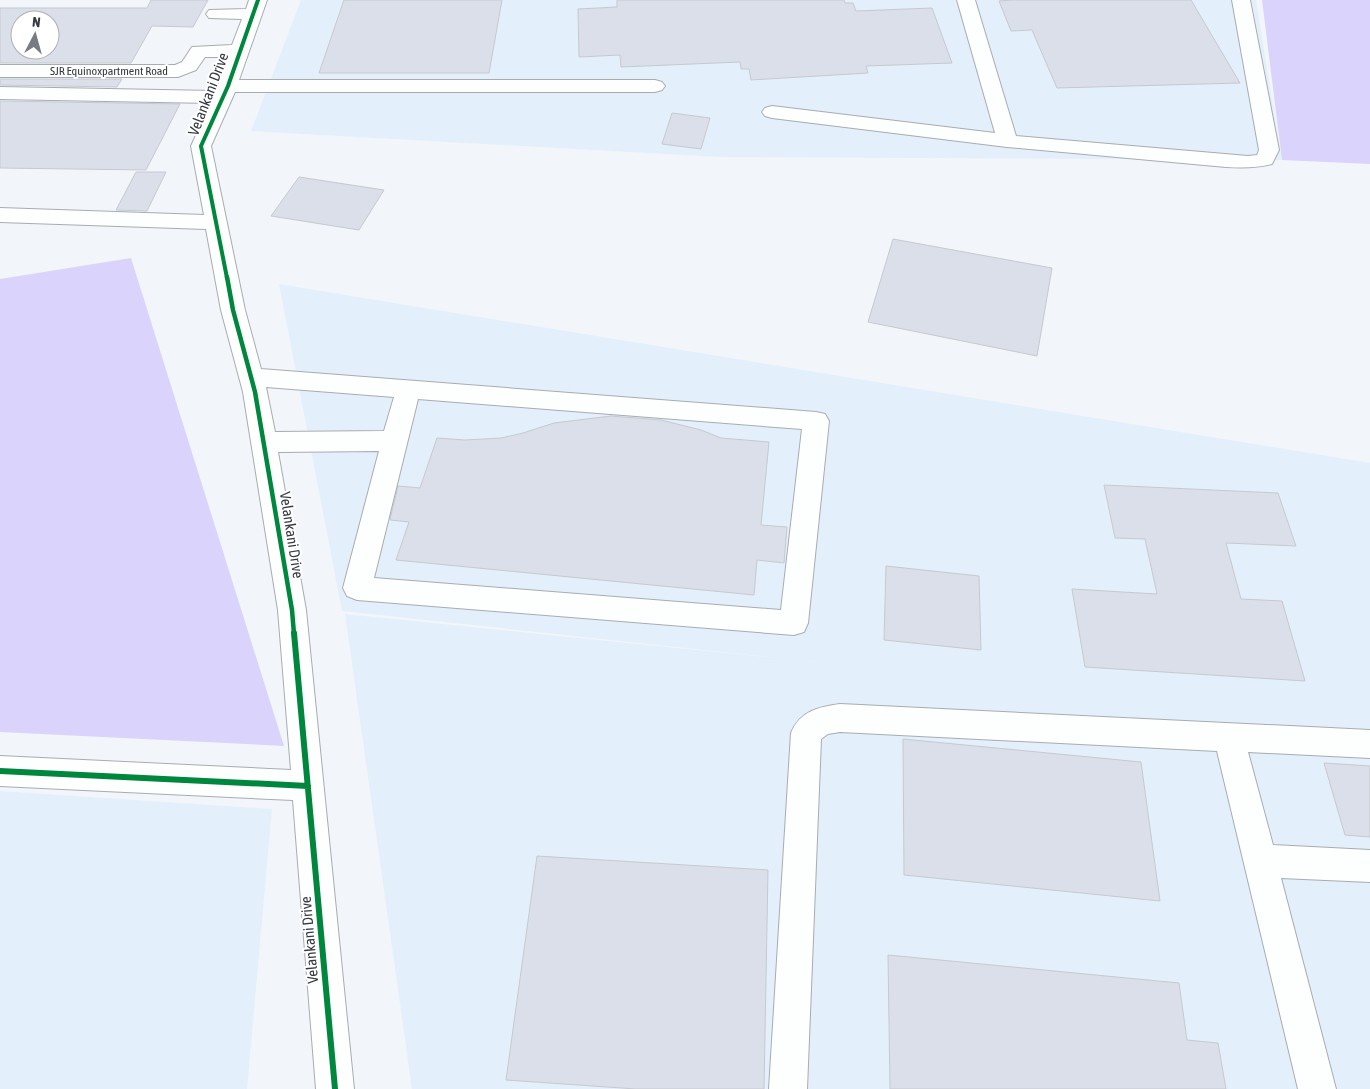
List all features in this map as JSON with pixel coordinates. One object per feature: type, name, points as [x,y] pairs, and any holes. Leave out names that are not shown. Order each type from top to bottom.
[{"type":"street","points":[[966,0],[1007,140]]},
{"type":"street","points":[[772,112],[1007,140],[1226,161],[1248,162],[1265,160],[1269,150],[1241,0]]},
{"type":"street","points":[[207,30],[219,7],[255,7]]},
{"type":"street","name":"Velankani Drive","points":[[255,7],[225,92],[201,146],[233,310],[251,377],[264,442],[292,610],[335,1089]]},
{"type":"street","name":"SJR Equinoxpartment Road","points":[[0,71],[178,71],[189,66],[199,51],[238,51]]},
{"type":"street","points":[[0,92],[225,92],[655,86]]},
{"type":"street","points":[[0,215],[216,222]]},
{"type":"street","points":[[251,377],[408,389],[816,421],[794,623],[357,588],[408,389]]},
{"type":"street","points":[[264,442],[395,441]]},
{"type":"street","points":[[788,1089],[806,734],[820,721],[840,718],[1370,744]]},
{"type":"street","points":[[1229,737],[1317,1089]]},
{"type":"street","points":[[0,771],[308,786]]},
{"type":"street","points":[[1260,861],[1370,866]]},
{"type":"shaded area","points":[[301,0],[1256,0],[1282,160],[719,157],[251,131]]},
{"type":"shaded area","points":[[1262,0],[1370,0],[1370,164],[1282,160]]},
{"type":"shaded area","points":[[131,258],[284,746],[0,732],[0,279]]},
{"type":"shaded area","points":[[279,284],[1370,463],[1370,1089],[412,1089],[345,614],[815,662],[342,611]]},
{"type":"shaded area","points":[[0,791],[272,809],[247,1089],[0,1089]]},
{"type":"building","points":[[151,0],[208,0],[193,27],[152,26],[131,63],[0,63],[0,8],[147,8]]},
{"type":"building","points":[[344,0],[502,0],[489,73],[319,73]]},
{"type":"building","points":[[617,0],[844,0],[845,3],[853,3],[856,11],[932,8],[952,63],[866,66],[868,73],[751,80],[749,69],[741,69],[740,62],[621,67],[620,55],[579,57],[578,9],[617,7]]},
{"type":"building","points":[[1191,0],[1240,83],[1057,88],[1032,30],[1011,31],[999,1]]},
{"type":"building","points":[[0,79],[122,79],[117,87],[0,85]]},
{"type":"building","points":[[0,101],[180,104],[146,170],[0,168]]},
{"type":"building","points":[[672,113],[710,118],[701,149],[662,144]]},
{"type":"building","points":[[136,172],[166,172],[147,211],[116,210]]},
{"type":"building","points":[[299,177],[384,190],[359,230],[271,216]]},
{"type":"building","points":[[893,239],[1052,268],[1037,356],[868,322]]},
{"type":"building","points":[[611,416],[661,420],[701,430],[721,438],[769,442],[761,525],[787,527],[784,563],[757,560],[754,595],[396,560],[409,522],[390,520],[398,486],[420,488],[437,438],[465,440],[501,438],[554,423]]},
{"type":"building","points":[[1104,485],[1278,493],[1296,546],[1226,543],[1241,599],[1282,601],[1305,681],[1085,667],[1072,589],[1157,594],[1145,539],[1115,538]]},
{"type":"building","points":[[886,566],[979,576],[981,650],[884,640]]},
{"type":"building","points":[[903,739],[1141,762],[1160,901],[904,875]]},
{"type":"building","points":[[1324,763],[1370,766],[1370,837],[1345,835]]},
{"type":"building","points":[[537,856],[768,870],[764,1089],[636,1089],[506,1080]]},
{"type":"building","points":[[888,955],[1179,983],[1187,1040],[1218,1043],[1226,1089],[890,1089]]},
{"type":"cycle path","points":[[258,0],[228,86],[201,146],[233,310],[255,392],[292,610],[335,1089]]},
{"type":"cycle path","points":[[0,771],[308,786]]}]
